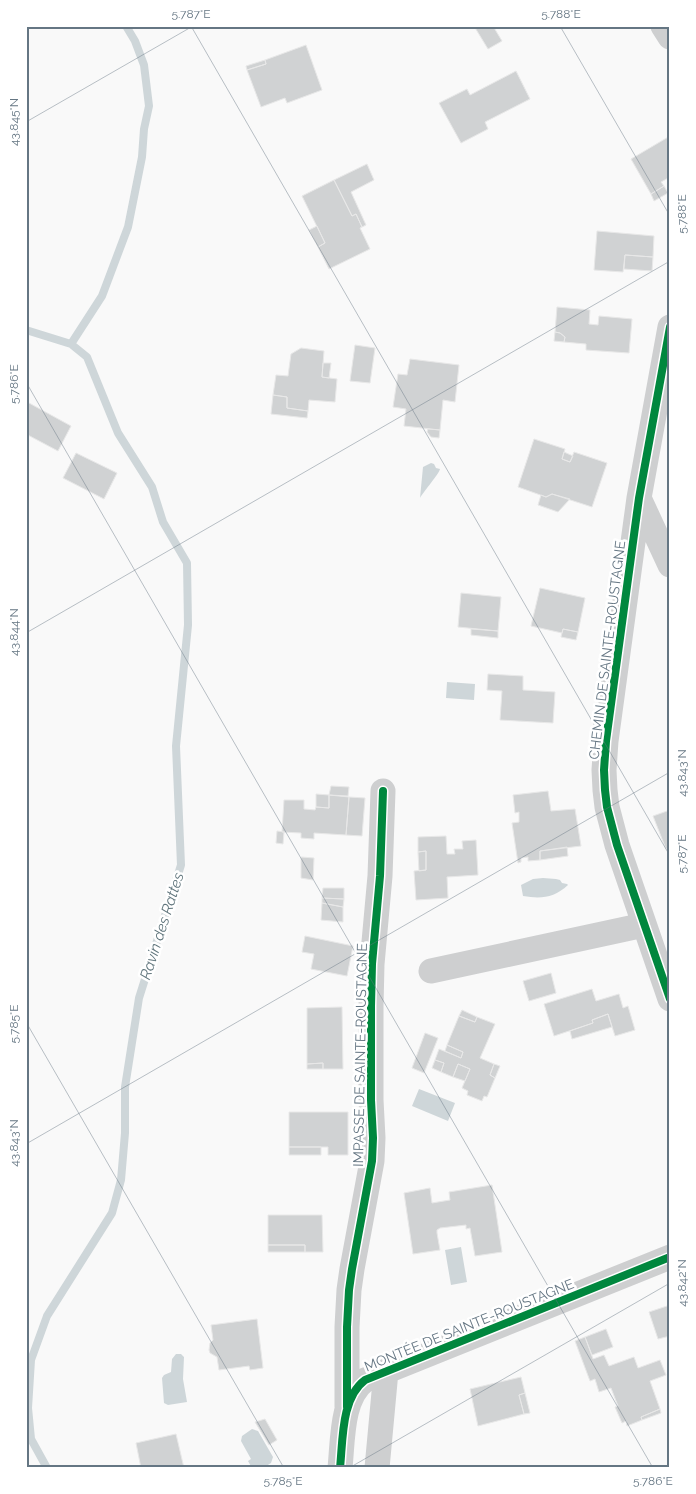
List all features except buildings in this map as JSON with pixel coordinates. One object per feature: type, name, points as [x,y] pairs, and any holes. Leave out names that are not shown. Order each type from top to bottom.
[{"type":"street","points":[[663,26],[670,37]]},
{"type":"street","name":"CHEMIN DE SAINTE-ROUSTAGNE","points":[[670,327],[639,498],[607,732],[604,770],[607,807],[617,845],[670,999]]},
{"type":"street","points":[[639,498],[670,565]]},
{"type":"street","name":"IMPASSE DE SAINTE-ROUSTAGNE","points":[[347,1407],[346,1327],[349,1290],[372,1161],[372,964],[380,876],[383,791]]},
{"type":"street","points":[[431,971],[644,925]]},
{"type":"street","name":"MONTÉE DE SAINTE-ROUSTAGNE","points":[[340,1468],[347,1407],[353,1393],[366,1380],[670,1257]]},
{"type":"street","points":[[377,1468],[386,1371]]},
{"type":"shaded area","points":[[431,463],[440,469],[420,498],[423,467]]},
{"type":"shaded area","points":[[447,682],[475,684],[474,700],[446,698]]},
{"type":"shaded area","points":[[533,879],[560,880],[568,885],[552,895],[523,896],[521,885]]},
{"type":"shaded area","points":[[419,1089],[455,1103],[448,1121],[412,1106]]},
{"type":"shaded area","points":[[461,1247],[467,1282],[451,1285],[445,1250]]},
{"type":"shaded area","points":[[176,1354],[181,1354],[184,1357],[183,1379],[187,1402],[168,1405],[164,1403],[162,1378],[171,1372],[172,1359]]},
{"type":"shaded area","points":[[252,1429],[258,1431],[273,1457],[271,1463],[263,1468],[252,1468],[248,1461],[251,1459],[241,1441],[242,1436]]},
{"type":"waterway","points":[[71,344],[102,296],[128,227],[142,157],[144,129],[149,106],[144,65],[135,41],[126,26]]},
{"type":"waterway","name":"Ravin des Rattes","points":[[26,330],[71,344],[87,357],[118,433],[152,487],[163,522],[187,563],[188,625],[176,746],[181,865],[139,998],[125,1087],[125,1133],[121,1180],[112,1213],[47,1316],[31,1360],[28,1408],[31,1439],[47,1468]]},
{"type":"cycle path","points":[[670,327],[639,498],[606,741],[604,770],[607,807],[617,845],[670,999]]},
{"type":"cycle path","points":[[347,1407],[349,1290],[372,1161],[372,964],[380,876],[383,791]]},
{"type":"cycle path","points":[[340,1468],[347,1408],[351,1397],[365,1380],[670,1257]]}]
